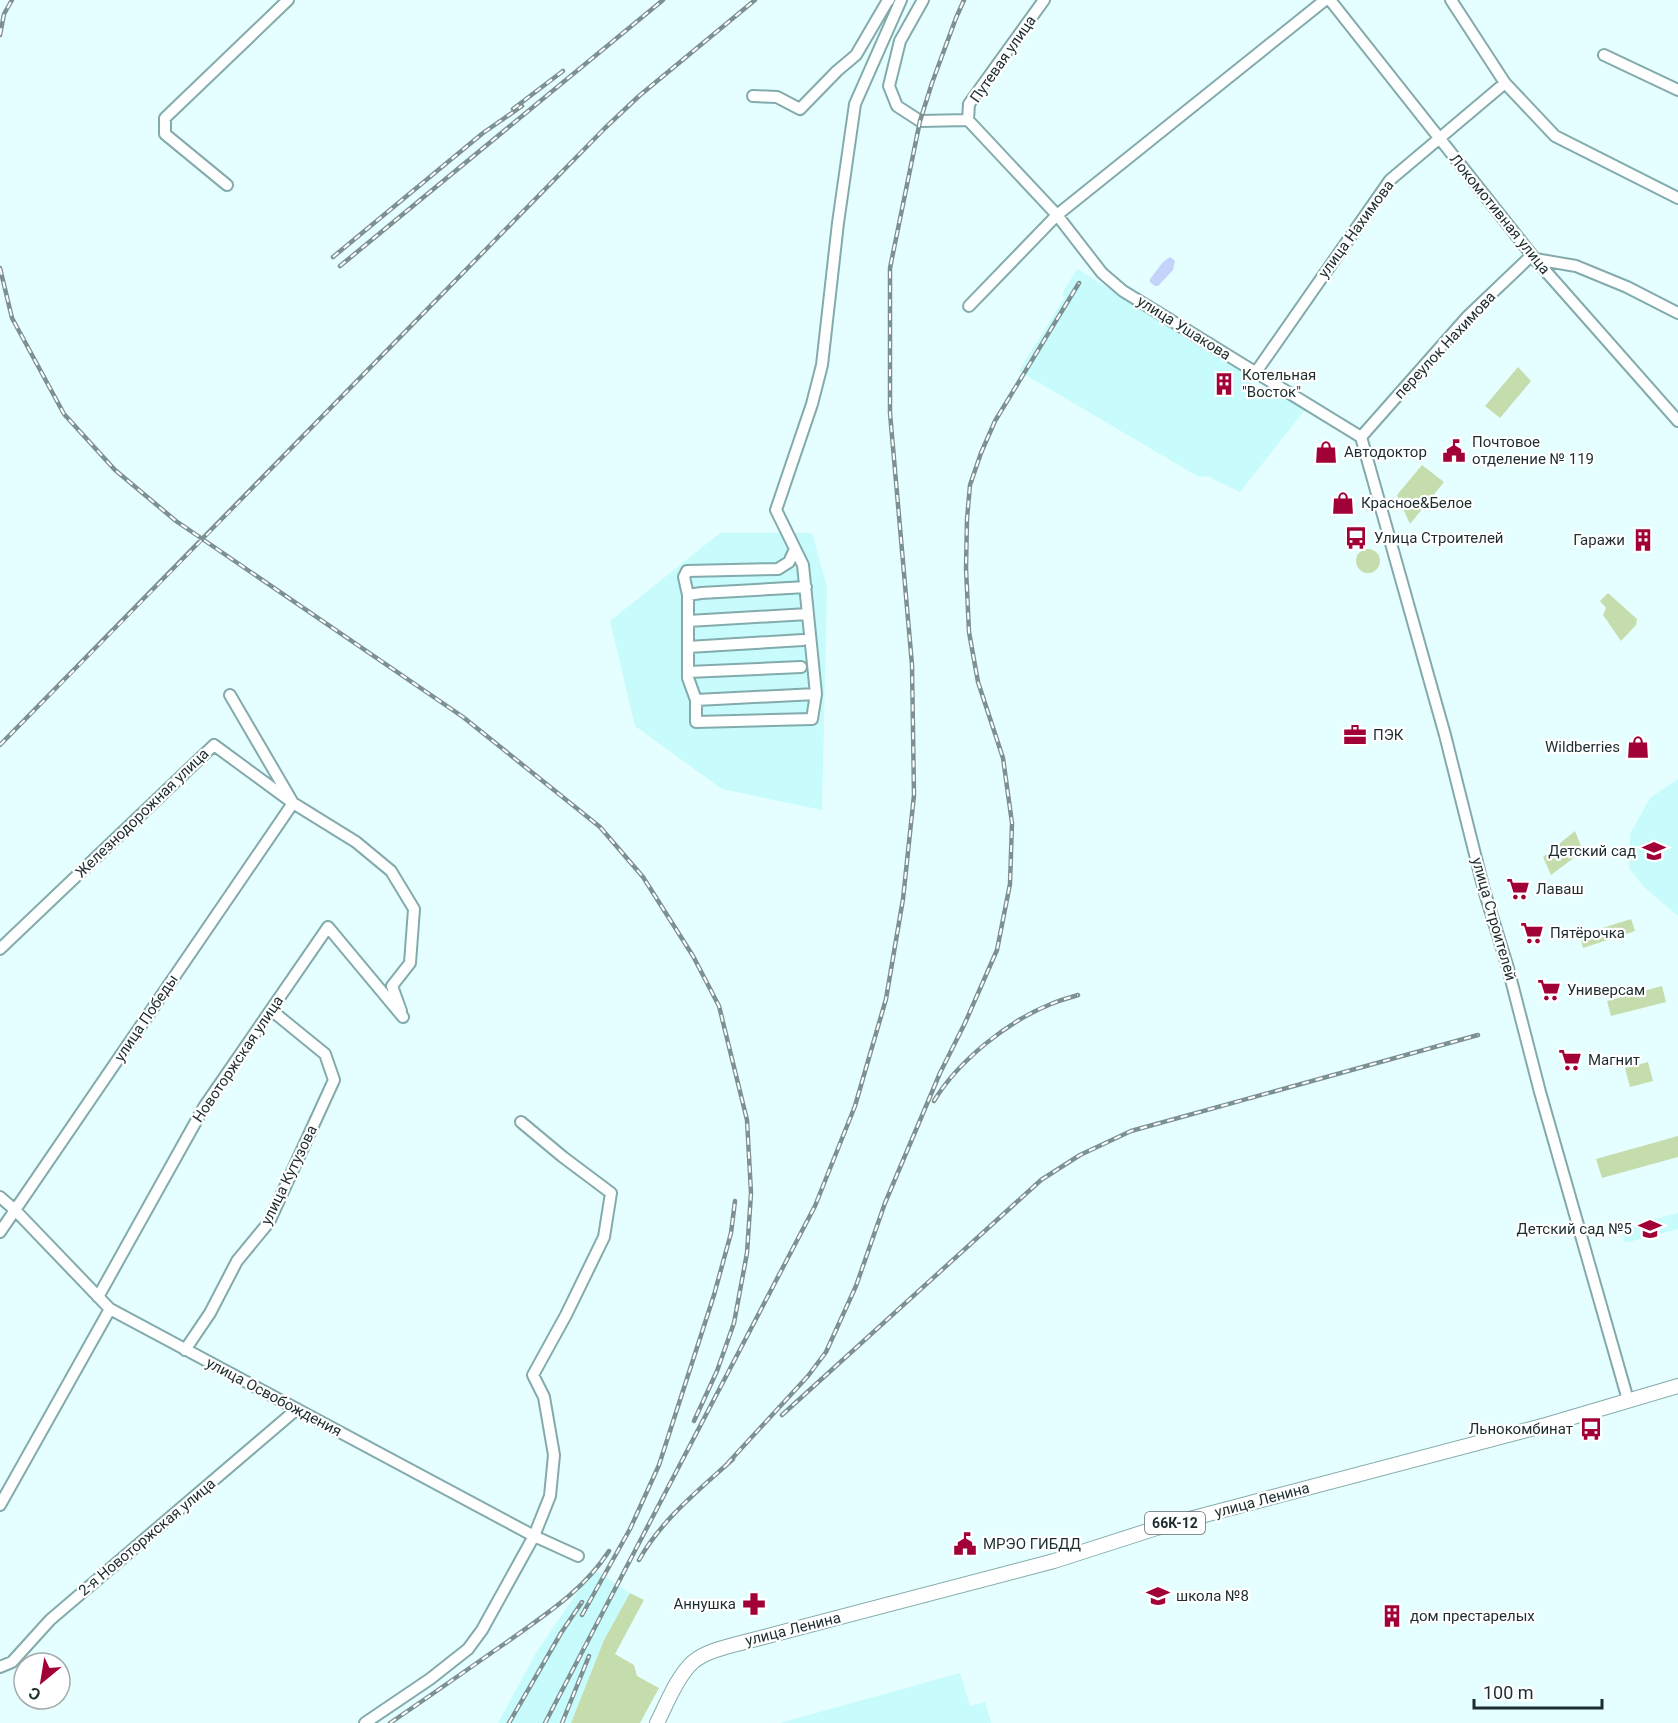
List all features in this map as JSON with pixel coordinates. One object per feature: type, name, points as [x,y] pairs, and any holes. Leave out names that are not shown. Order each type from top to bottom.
[{"type":"main road","name":"улица Ленина","points":[[657,1723],[681,1678],[693,1662],[706,1654],[1054,1561],[1163,1526],[1546,1425],[1678,1386]]},
{"type":"street","points":[[226,185],[165,134],[165,118],[288,0]]},
{"type":"street","points":[[753,96],[777,97],[800,109],[856,55],[889,0]]},
{"type":"street","points":[[795,549],[789,562],[778,569],[687,571],[684,577],[688,595],[688,678],[696,700],[696,722],[812,719],[816,694],[803,565],[776,510],[812,404],[822,365],[838,223],[855,104],[901,0]]},
{"type":"street","points":[[923,0],[900,41],[889,86],[897,106],[920,120],[968,120]]},
{"type":"street","name":"Путевая улица","points":[[968,120],[969,104],[1044,0]]},
{"type":"street","points":[[969,306],[1057,215],[1325,0]]},
{"type":"street","name":"Локомотивная улица","points":[[1330,0],[1533,257],[1678,421]]},
{"type":"street","points":[[1452,0],[1505,82],[1555,136],[1678,198]]},
{"type":"street","points":[[1604,55],[1678,90]]},
{"type":"street","name":"улица Нахимова","points":[[1256,372],[1390,180],[1505,82]]},
{"type":"street","name":"улица Ушакова","points":[[968,120],[1057,215],[1102,273],[1117,286],[1361,437]]},
{"type":"street","points":[[1533,257],[1576,266],[1627,287],[1678,313]]},
{"type":"street","name":"переулок Нахимова","points":[[1361,437],[1468,316],[1533,257]]},
{"type":"street","name":"улица Строителей","points":[[1361,437],[1445,735],[1484,890],[1508,968],[1540,1092],[1628,1401]]},
{"type":"street","points":[[688,595],[806,587]]},
{"type":"street","points":[[688,621],[808,614]]},
{"type":"street","points":[[688,647],[803,640]]},
{"type":"street","points":[[688,672],[801,667]]},
{"type":"street","points":[[696,700],[816,694]]},
{"type":"street","points":[[230,695],[293,803]]},
{"type":"street","name":"Железнодорожная улица","points":[[0,949],[214,745],[293,803]]},
{"type":"street","name":"Новоторжская улица","points":[[98,1297],[204,1107],[328,927],[403,1017],[392,986],[410,963],[414,909],[391,870],[356,842],[293,803]]},
{"type":"street","name":"улица Победы","points":[[0,1232],[293,803]]},
{"type":"street","name":"улица Кутузова","points":[[185,1350],[210,1313],[237,1261],[269,1222],[334,1080],[325,1054],[271,1010]]},
{"type":"street","points":[[365,1723],[430,1679],[468,1649],[482,1630],[534,1536],[550,1496],[554,1455],[544,1397],[533,1374],[566,1315],[603,1238],[611,1192],[563,1157],[521,1122]]},
{"type":"street","name":"улица Освобождения","points":[[0,1197],[110,1309],[534,1536],[578,1556]]},
{"type":"street","points":[[0,1505],[110,1309]]},
{"type":"street","name":"2-я Новоторжская улица","points":[[0,1667],[12,1662],[50,1620],[297,1409]]},
{"type":"shaded area","points":[[1170,257],[1175,261],[1173,270],[1158,286],[1155,286],[1150,279],[1163,262]]},
{"type":"shaded area","points":[[1077,269],[1244,370],[1241,377],[1269,393],[1280,389],[1308,406],[1240,492],[1207,476],[1199,477],[1019,371],[1065,297],[1062,294]]},
{"type":"shaded area","points":[[720,533],[812,533],[827,587],[822,810],[722,789],[635,726],[610,621]]},
{"type":"shaded area","name":"Детский сад","points":[[1678,779],[1678,916],[1643,886],[1629,868],[1630,834],[1650,798]]},
{"type":"shaded area","name":"Детский сад №5","points":[[1678,1213],[1678,1229],[1625,1243],[1621,1228]]},
{"type":"shaded area","points":[[593,1569],[630,1593],[604,1640],[571,1723],[498,1723],[536,1653]]},
{"type":"shaded area","points":[[960,1673],[970,1706],[985,1702],[991,1723],[780,1723]]},
{"type":"green space","points":[[1518,367],[1531,381],[1500,418],[1485,406]]},
{"type":"green space","points":[[1422,465],[1444,482],[1410,524],[1397,495]]},
{"type":"green space","points":[[1368,549],[1377,552],[1380,561],[1377,570],[1368,573],[1359,570],[1356,561],[1359,552]]},
{"type":"green space","points":[[1608,593],[1637,619],[1636,625],[1621,641],[1603,615],[1606,608],[1600,601]]},
{"type":"green space","points":[[1575,831],[1583,851],[1551,875],[1543,857]]},
{"type":"green space","points":[[1631,919],[1635,931],[1583,948],[1580,935]]},
{"type":"green space","points":[[1662,986],[1666,1002],[1611,1016],[1607,1001]]},
{"type":"green space","points":[[1648,1062],[1653,1081],[1630,1087],[1625,1068]]},
{"type":"green space","points":[[1678,1136],[1678,1157],[1602,1178],[1596,1159]]},
{"type":"green space","points":[[630,1593],[644,1600],[615,1654],[634,1665],[637,1676],[659,1688],[640,1723],[571,1723],[604,1640]]},
{"type":"railway","points":[[0,35],[4,14],[12,0]]},
{"type":"railway","points":[[340,266],[663,0]]},
{"type":"railway","points":[[0,745],[605,128],[639,96],[755,0]]},
{"type":"railway","points":[[545,1723],[815,1206],[855,1106],[886,999],[903,899],[914,795],[912,665],[890,413],[890,268],[920,121],[964,0]]},
{"type":"railway","points":[[513,109],[563,71]]},
{"type":"railway","points":[[333,257],[483,133],[522,106]]},
{"type":"railway","points":[[0,268],[12,318],[64,414],[115,470],[176,521],[463,717],[600,827],[643,877],[693,956],[719,1006],[747,1120],[751,1193],[747,1253],[734,1323],[717,1371],[694,1421]]},
{"type":"railway","points":[[727,1464],[808,1376],[826,1352],[856,1286],[885,1203],[940,1073],[997,950],[1010,884],[1012,823],[1003,758],[978,682],[969,632],[966,568],[970,485],[995,421],[1079,283]]},
{"type":"railway","points":[[934,1101],[956,1071],[1001,1032],[1035,1011],[1078,995]]},
{"type":"railway","points":[[782,1415],[1041,1180],[1080,1155],[1131,1131],[1478,1035]]},
{"type":"railway","points":[[582,1615],[630,1529],[659,1465],[714,1295],[731,1233],[735,1201]]},
{"type":"railway","points":[[639,1560],[670,1518],[733,1459]]},
{"type":"railway","points":[[390,1723],[563,1601],[588,1578],[609,1551]]},
{"type":"railway","points":[[509,1723],[561,1633],[582,1602]]},
{"type":"railway","points":[[562,1723],[589,1656]]},
{"type":"place","name":"Котельная \"Восток\"","points":[[1224,384]]},
{"type":"place","name":"Почтовое отделение № 119","points":[[1454,451]]},
{"type":"place","name":"Автодоктор","points":[[1326,452]]},
{"type":"place","name":"Красное&Белое","points":[[1343,503]]},
{"type":"place","name":"Улица Строителей","points":[[1356,538]]},
{"type":"place","name":"Гаражи","points":[[1643,540]]},
{"type":"place","name":"ПЭК","points":[[1355,735]]},
{"type":"place","name":"Wildberries","points":[[1638,747]]},
{"type":"place","name":"Детский сад","points":[[1654,851]]},
{"type":"place","name":"Лаваш","points":[[1518,889]]},
{"type":"place","name":"Пятёрочка","points":[[1532,933]]},
{"type":"place","name":"Универсам","points":[[1549,990]]},
{"type":"place","name":"Магнит","points":[[1570,1060]]},
{"type":"place","name":"Детский сад №5","points":[[1650,1229]]},
{"type":"place","name":"Льнокомбинат","points":[[1591,1429]]},
{"type":"place","name":"МРЭО ГИБДД","points":[[965,1544]]},
{"type":"place","name":"школа №8","points":[[1158,1596]]},
{"type":"place","name":"Аннушка","points":[[754,1604]]},
{"type":"place","name":"дом престарелых","points":[[1392,1616]]}]
